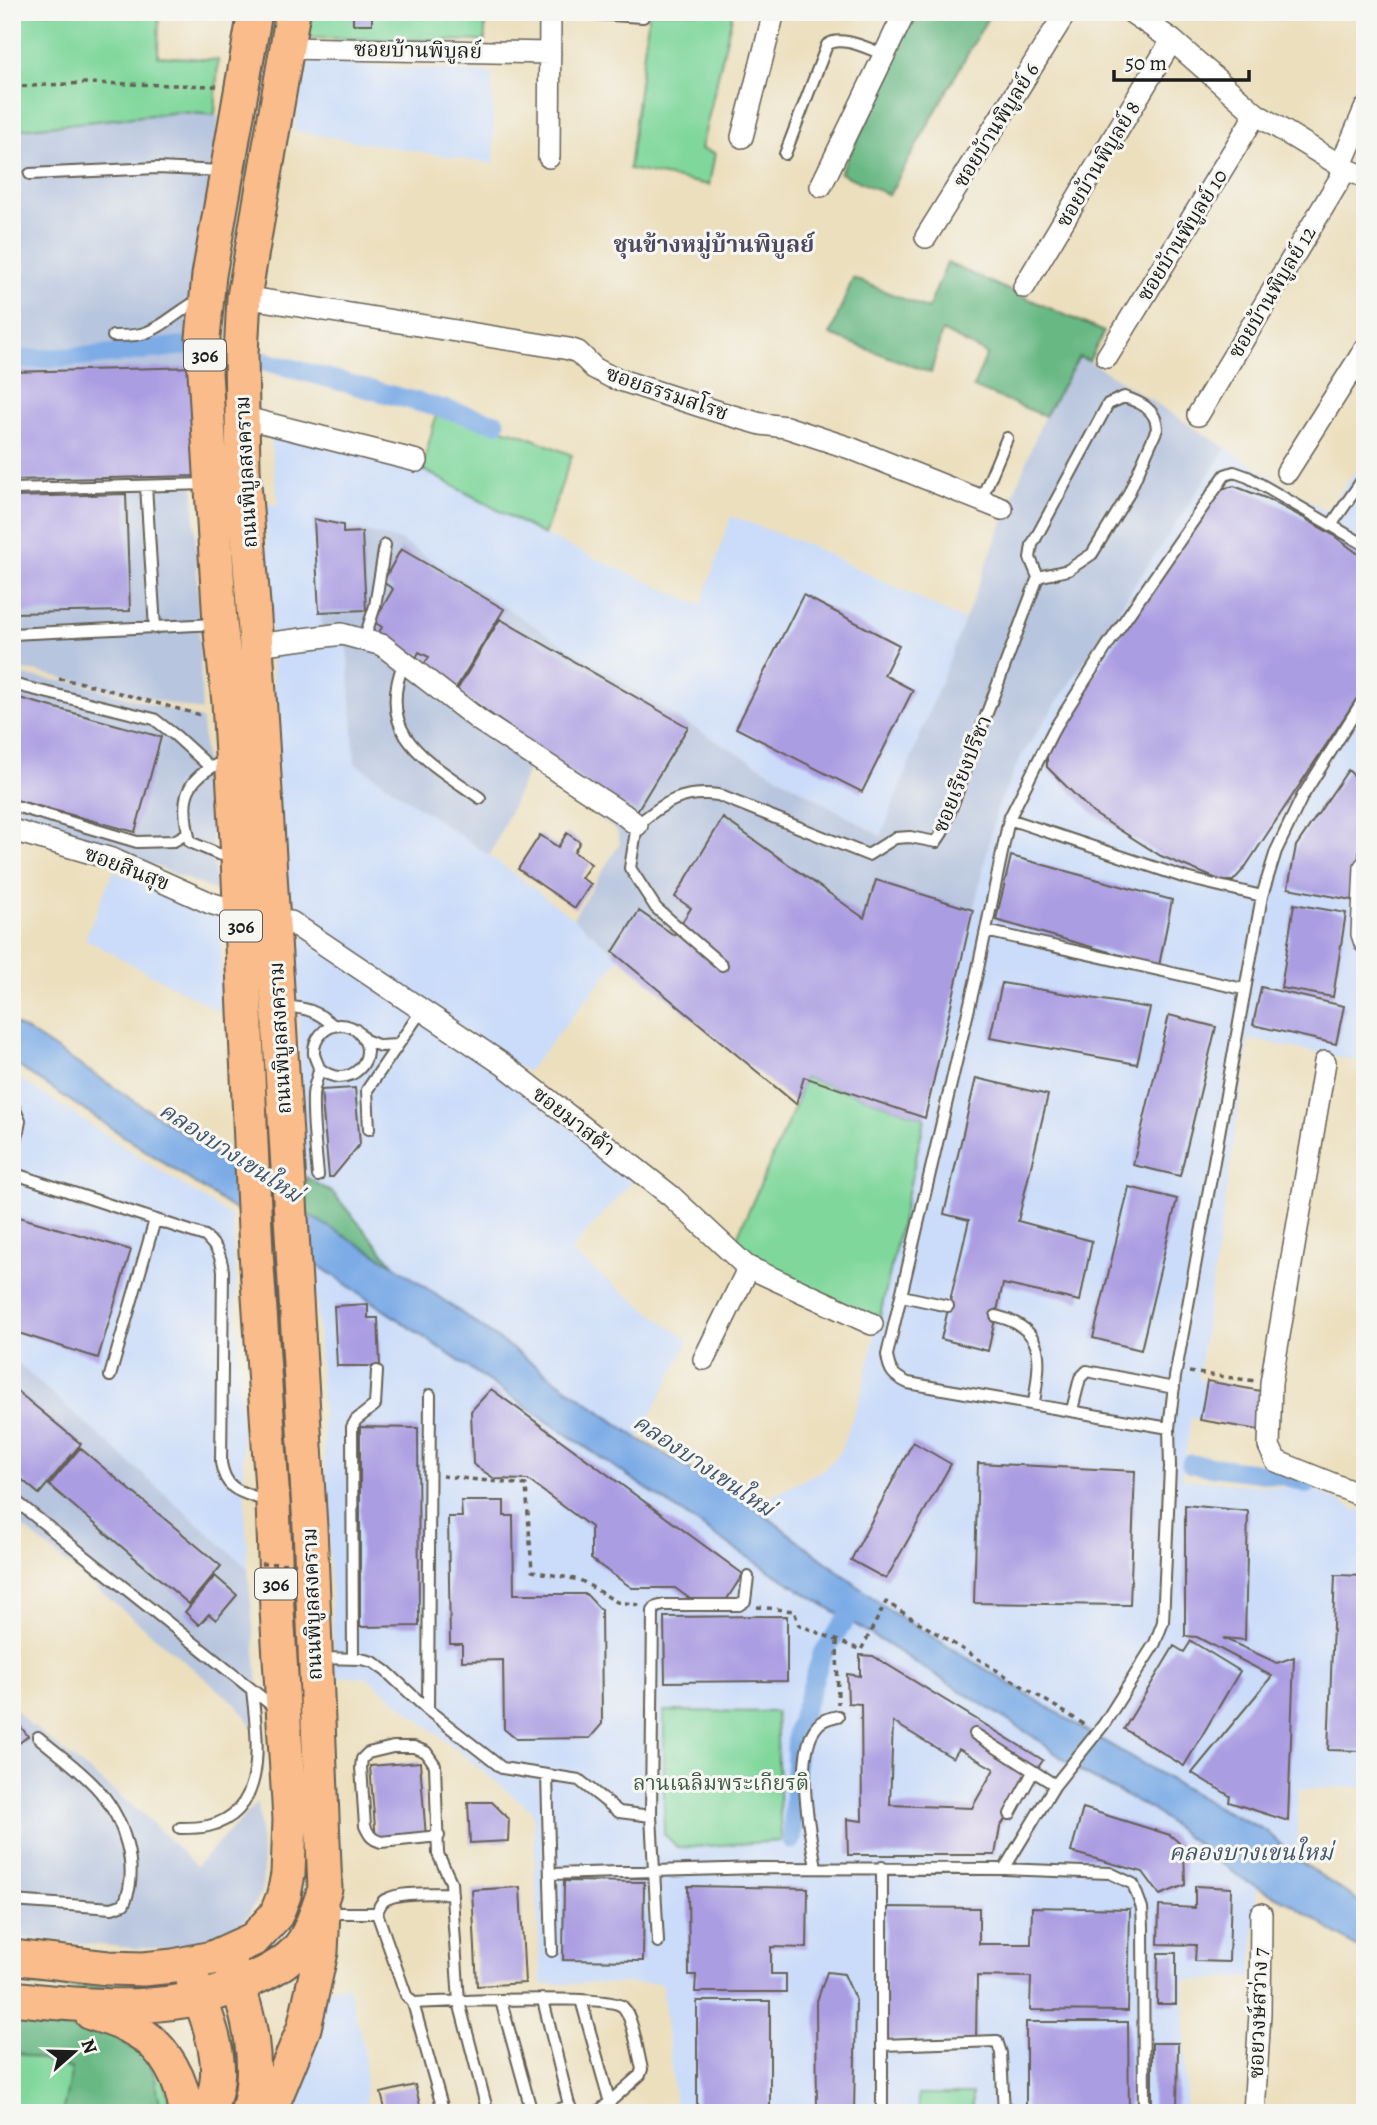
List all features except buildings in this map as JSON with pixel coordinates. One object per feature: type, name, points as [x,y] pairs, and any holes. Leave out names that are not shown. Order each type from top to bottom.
[{"type":"main road","name":"ถนนพิบูลสงคราม","points":[[12,1957],[108,1968],[143,1969],[187,1963],[227,1953],[254,1939],[276,1915],[288,1874],[290,1819],[250,1150],[238,858],[221,762],[229,702],[220,623],[204,338],[207,297],[254,12]]},
{"type":"main road","name":"ถนนพิบูลสงคราม","points":[[55,2003],[173,2004],[201,2000],[239,1987],[275,1969],[288,1959],[304,1940],[324,1901],[310,1527],[293,1271],[302,1172],[278,1006],[243,469],[242,417],[244,297],[293,12]]},
{"type":"main road","points":[[220,623],[236,607],[239,599],[233,483],[234,475],[243,469]]},
{"type":"main road","points":[[229,702],[236,691],[239,656],[244,650],[256,645]]},
{"type":"main road","points":[[269,2113],[304,2028],[321,1952],[324,1901]]},
{"type":"main road","points":[[227,1953],[251,2032],[254,2058],[247,2113]]},
{"type":"main road","points":[[187,1963],[211,2031],[218,2079],[210,2113]]},
{"type":"main road","points":[[12,1998],[55,2003],[114,2020],[137,2031],[155,2045],[169,2063],[179,2082],[186,2113]]},
{"type":"street","points":[[549,157],[550,12]]},
{"type":"street","points":[[742,137],[774,12]]},
{"type":"street","points":[[821,187],[905,12]]},
{"type":"street","name":"ซอยบ้านพิบูลย์ 6","points":[[926,237],[1066,12]]},
{"type":"street","points":[[1131,12],[1172,40],[1256,114],[1351,171]]},
{"type":"street","name":"ซอยบ้านพิบูลย์ 8","points":[[1024,287],[1172,40]]},
{"type":"street","name":"ซอยบ้านพิบูลย์","points":[[286,48],[550,53]]},
{"type":"street","name":"ซอยบ้านพิบูลย์ 12","points":[[1198,415],[1351,171],[1365,109]]},
{"type":"street","name":"ซอยบ้านพิบูลย์ 10","points":[[1107,357],[1256,114]]},
{"type":"street","name":"ซอยธรรมสโรช","points":[[244,297],[569,349],[578,352],[594,368],[611,377],[719,412],[761,424],[786,427],[850,448],[1002,509]]},
{"type":"street","points":[[1287,472],[1365,349]]},
{"type":"street","points":[[242,417],[417,461]]},
{"type":"street","points":[[256,645],[342,634],[382,645],[480,721],[637,825]]},
{"type":"street","name":"ซอยสินสุข","points":[[12,830],[112,859],[211,903],[240,912]]},
{"type":"street","points":[[1365,867],[1362,934],[1365,943]]},
{"type":"street","name":"ซอยมาสด้า","points":[[273,922],[291,922],[504,1065],[671,1196],[746,1266],[872,1324]]},
{"type":"street","points":[[1325,1062],[1271,1384],[1269,1446],[1276,1461],[1365,1497]]},
{"type":"street","points":[[704,1359],[745,1275],[746,1266]]},
{"type":"street","name":"ซอยวงษ์สว่าง 7","points":[[1254,2113],[1260,2012],[1261,1914]]},
{"type":"lane","points":[[564,12],[643,17]]},
{"type":"lane","points":[[785,154],[827,45],[834,41],[843,41],[886,55]]},
{"type":"lane","points":[[30,174],[157,168],[229,172]]},
{"type":"lane","points":[[113,336],[151,330],[181,309],[207,297]]},
{"type":"lane","points":[[1124,397],[1146,408],[1157,423],[1152,443],[1128,495],[1092,554],[1068,570],[1038,577],[1030,558],[1032,545],[1108,404],[1124,397]]},
{"type":"lane","points":[[981,500],[1007,438]]},
{"type":"lane","points":[[1169,1428],[908,1382],[895,1377],[888,1368],[887,1355],[986,931],[1009,820],[1053,731],[1115,634],[1225,475],[1234,472],[1248,477],[1365,545]]},
{"type":"lane","points":[[1332,524],[1365,476]]},
{"type":"lane","points":[[12,489],[213,484]]},
{"type":"lane","points":[[146,486],[155,628]]},
{"type":"lane","points":[[364,640],[375,606],[386,545]]},
{"type":"lane","name":"ซอยเรียงปรีชา","points":[[637,825],[670,800],[701,793],[718,795],[868,855],[895,838],[910,836],[936,842],[942,833],[1038,577]]},
{"type":"lane","points":[[12,634],[220,623]]},
{"type":"lane","points":[[404,662],[396,681],[394,704],[398,720],[412,748],[480,798]]},
{"type":"lane","points":[[12,684],[154,719],[176,736],[221,762]]},
{"type":"lane","points":[[1004,1869],[1055,1785],[1101,1728],[1155,1643],[1163,1622],[1170,1466],[1169,1428],[1176,1371],[1243,989],[1262,896],[1276,851],[1301,797],[1365,697]]},
{"type":"lane","points":[[221,762],[198,774],[189,787],[184,817],[190,842],[218,854],[238,858]]},
{"type":"lane","points":[[12,805],[137,842],[174,841],[188,833]]},
{"type":"lane","points":[[1009,820],[1186,877],[1262,896]]},
{"type":"lane","points":[[637,825],[630,867],[656,908],[722,965]]},
{"type":"lane","points":[[986,931],[1243,989]]},
{"type":"lane","points":[[278,1006],[308,1008],[322,1015],[334,1026]]},
{"type":"lane","points":[[368,1090],[422,1010]]},
{"type":"lane","points":[[302,1172],[319,1068],[314,1052],[315,1043],[326,1029],[334,1026],[352,1028],[363,1039],[380,1046],[397,1045]]},
{"type":"lane","points":[[349,1076],[362,1066],[366,1058],[363,1039]]},
{"type":"lane","points":[[319,1068],[333,1077],[357,1076],[361,1079],[368,1090],[369,1129]]},
{"type":"lane","points":[[12,1103],[20,1121],[12,1162]]},
{"type":"lane","points":[[12,1172],[205,1236],[214,1244],[220,1255],[223,1271],[223,1476],[231,1487],[273,1503]]},
{"type":"lane","points":[[110,1376],[155,1220]]},
{"type":"lane","points":[[902,1296],[948,1306]]},
{"type":"lane","points":[[996,1316],[1015,1321],[1027,1329],[1034,1340],[1039,1363],[1034,1403]]},
{"type":"lane","points":[[353,1659],[352,1427],[356,1420],[375,1405],[377,1371]]},
{"type":"lane","points":[[1072,1410],[1080,1378],[1087,1371],[1174,1388]]},
{"type":"lane","points":[[428,1710],[430,1395]]},
{"type":"lane","points":[[12,1498],[283,1714]]},
{"type":"lane","points":[[658,1941],[651,1816],[653,1611],[664,1605],[738,1605],[745,1601],[748,1577]]},
{"type":"lane","points":[[314,1658],[373,1662],[428,1710],[502,1768],[579,1780],[619,1812],[651,1816]]},
{"type":"lane","points":[[180,1828],[208,1826],[225,1819],[238,1808],[249,1792],[255,1778],[258,1746],[252,1689]]},
{"type":"lane","points":[[816,1867],[805,1805],[807,1759],[810,1739],[817,1726],[826,1719],[838,1716]]},
{"type":"lane","points":[[975,1734],[1055,1785]]},
{"type":"lane","points":[[12,1900],[112,1908],[124,1904],[131,1889],[130,1856],[122,1824],[110,1802],[38,1737]]},
{"type":"lane","points":[[439,1836],[381,1842],[373,1840],[365,1826],[361,1767],[362,1759],[368,1753],[393,1747],[414,1747],[432,1758],[435,1765],[439,1836],[438,1854],[449,1876],[452,1892],[460,2002],[488,2113]]},
{"type":"lane","points":[[1010,1814],[1033,1772]]},
{"type":"lane","points":[[547,1775],[552,1951]]},
{"type":"lane","points":[[550,1874],[816,1867],[1110,1873],[1133,1884],[1142,1908],[1143,2113]]},
{"type":"lane","points":[[882,1867],[882,2113]]},
{"type":"lane","points":[[444,2113],[413,2003],[405,1993],[377,1913],[380,1904],[387,1898],[452,1892]]},
{"type":"lane","points":[[324,1901],[377,1913]]},
{"type":"lane","points":[[543,2000],[571,2109],[545,2113]]},
{"type":"lane","points":[[413,2003],[582,2000],[622,2005],[628,2013],[642,2069],[640,2075],[597,2113]]},
{"type":"lane","points":[[582,2000],[610,2103]]},
{"type":"lane","points":[[501,2001],[532,2113]]},
{"type":"lane","points":[[882,2045],[997,2042],[1001,2053],[1004,2113]]},
{"type":"path","points":[[12,86],[85,83],[242,86]]},
{"type":"path","points":[[1176,1371],[1271,1384]]},
{"type":"path","points":[[429,1475],[526,1485],[532,1571],[580,1580],[617,1602],[656,1607]]},
{"type":"path","points":[[261,1564],[320,1563]]},
{"type":"path","points":[[738,1605],[794,1611],[799,1625],[861,1650],[886,1602],[1101,1728]]},
{"type":"path","points":[[837,1640],[838,1716]]},
{"type":"shaded area","points":[[307,62],[492,73],[494,164],[294,131]]},
{"type":"shaded area","points":[[180,112],[215,115],[219,118],[189,363],[202,711],[33,671],[12,669],[12,130]]},
{"type":"shaded area","points":[[1079,357],[1226,448],[1020,758],[997,809],[925,1118],[805,1077],[796,1104],[573,918],[620,843],[617,831],[530,766],[490,856],[355,763],[347,644],[323,645],[314,520],[400,540],[686,723],[881,836],[1042,421]]},
{"type":"shaded area","points":[[269,431],[422,469],[544,535],[701,606],[731,516],[811,546],[965,621],[882,836],[686,723],[347,644],[355,763],[490,856],[573,918],[620,958],[527,1072],[284,912],[265,503],[279,505]]},
{"type":"shaded area","points":[[1226,448],[1326,511],[1365,459],[1365,771],[1356,907],[1365,949],[1365,1062],[1249,1039],[1198,1379],[1266,1392],[1259,1430],[1191,1418],[1182,1479],[1318,1491],[1365,1514],[1365,1787],[1298,1789],[1297,1859],[1257,1887],[1252,1977],[1184,1981],[1186,2113],[676,2113],[662,1983],[541,1984],[533,1812],[367,1677],[335,1677],[315,1263],[735,1549],[753,1506],[824,1469],[840,1452],[862,1391],[997,809],[1020,758]]},
{"type":"shaded area","points":[[12,674],[82,684],[202,719],[216,891],[121,852],[12,817]]},
{"type":"shaded area","points":[[113,871],[221,918],[221,1012],[85,939]]},
{"type":"shaded area","points":[[294,928],[430,1023],[636,1177],[570,1252],[689,1341],[639,1439],[394,1265],[334,1194],[306,1177]]},
{"type":"shaded area","points":[[12,1074],[232,1217],[248,1568],[12,1358]]},
{"type":"shaded area","points":[[12,1358],[248,1568],[263,1743],[238,1706],[12,1518]]},
{"type":"shaded area","points":[[12,1704],[27,1722],[144,1815],[196,1866],[258,1802],[263,1865],[262,1891],[249,1914],[232,1933],[207,1943],[169,1948],[133,1948],[12,1937]]},
{"type":"shaded area","points":[[348,1986],[364,2049],[367,2113],[281,2113],[323,1989]]},
{"type":"green space","points":[[12,12],[159,12],[158,56],[218,60],[215,115],[180,112],[12,130]]},
{"type":"green space","points":[[266,12],[277,12],[239,201]]},
{"type":"green space","points":[[312,12],[485,12],[485,41],[308,38]]},
{"type":"green space","points":[[649,12],[733,12],[701,149],[715,153],[709,185],[629,169]]},
{"type":"green space","points":[[909,12],[991,12],[889,195],[840,173],[867,121]]},
{"type":"green space","points":[[947,263],[1104,332],[1089,361],[1079,357],[1045,416],[973,387],[987,354],[942,331],[931,373],[830,335],[853,278],[928,309]]},
{"type":"green space","points":[[437,412],[521,434],[572,455],[544,535],[422,469]]},
{"type":"green space","points":[[804,1077],[925,1118],[879,1320],[751,1263],[733,1246],[796,1104]]},
{"type":"green space","points":[[306,1177],[334,1194],[394,1265],[305,1213]]},
{"type":"green space","name":"ลานเฉลิมพระเกียรติ","points":[[664,1711],[776,1712],[781,1841],[678,1848],[664,1834]]},
{"type":"green space","points":[[12,1975],[62,1984],[159,1990],[161,1993],[12,1985]]},
{"type":"green space","points":[[12,2016],[94,2024],[148,2058],[162,2113],[62,2113],[72,2069],[12,2051]]},
{"type":"green space","points":[[12,2017],[117,2033],[143,2052],[163,2078],[172,2113],[12,2113]]},
{"type":"green space","points":[[918,2094],[972,2094],[972,2113],[918,2113]]},
{"type":"water","name":"คลองบางเขนใหม่","points":[[12,1023],[305,1213],[394,1265],[639,1439],[753,1506],[890,1611],[1102,1740],[1219,1808],[1265,1830],[1297,1859],[1365,1906],[1365,1953],[1293,1905],[1245,1881],[1151,1809],[1079,1771],[1034,1737],[735,1549],[315,1263],[12,1062]]},
{"type":"waterway","points":[[12,360],[91,356],[182,346]]},
{"type":"waterway","points":[[264,361],[496,423]]},
{"type":"waterway","points":[[1191,1464],[1284,1476],[1308,1484]]},
{"type":"waterway","points":[[792,1840],[797,1731],[822,1655],[859,1599]]},
{"type":"district","name":"ชุนข้างหมู่บ้านพิบูลย์","points":[[714,244]]}]
